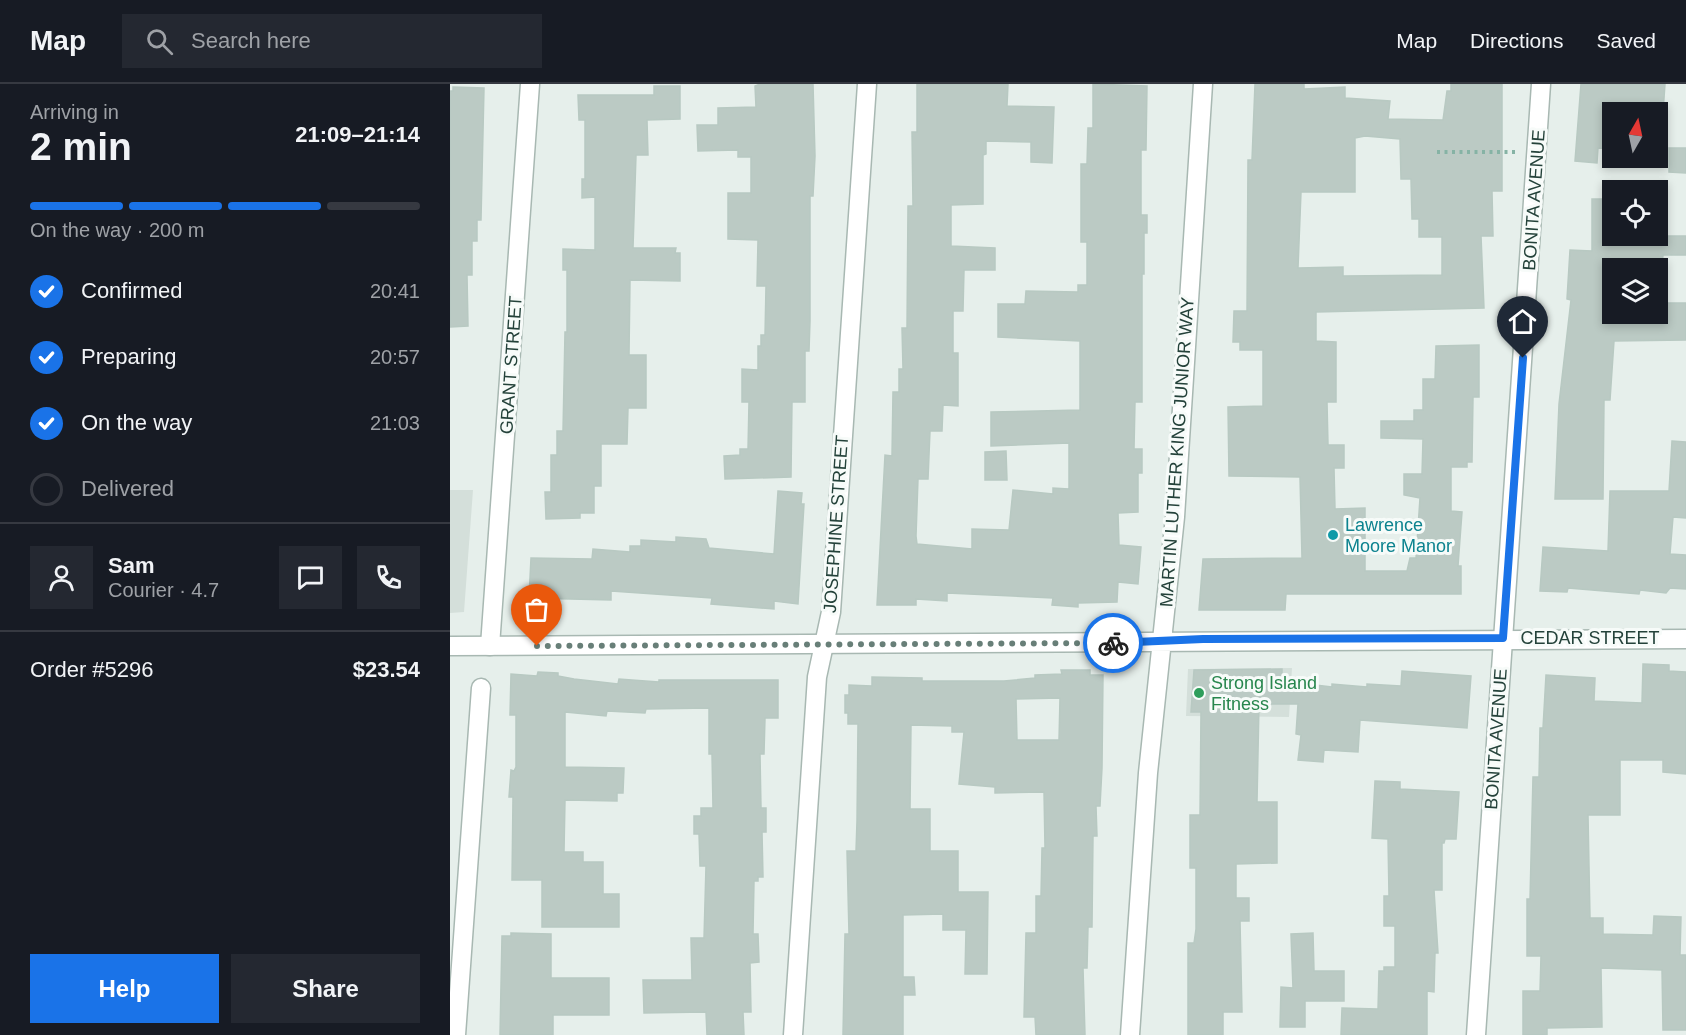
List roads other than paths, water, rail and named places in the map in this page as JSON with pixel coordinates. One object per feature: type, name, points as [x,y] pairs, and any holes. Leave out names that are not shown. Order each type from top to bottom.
[{"type":"street","name":"GRANT STREET","points":[[490,646],[530,84]]},
{"type":"street","name":"JOSEPHINE STREET","points":[[793,1035],[818,677],[831,612],[867,84]]},
{"type":"street","name":"MARTIN LUTHER KING JUNIOR WAY","points":[[1130,1035],[1148,773],[1175,517],[1203,84]]},
{"type":"street","name":"BONITA AVENUE","points":[[1476,1035],[1541,84]]},
{"type":"street","name":"CEDAR STREET","points":[[450,646],[1503,638],[1686,639]]},
{"type":"street","points":[[456,1035],[455,978],[481,688]]},
{"type":"place","name":"Lawrence Moore Manor","points":[[1333,535]]},
{"type":"place","name":"Strong Island Fitness","points":[[1199,693]]}]
